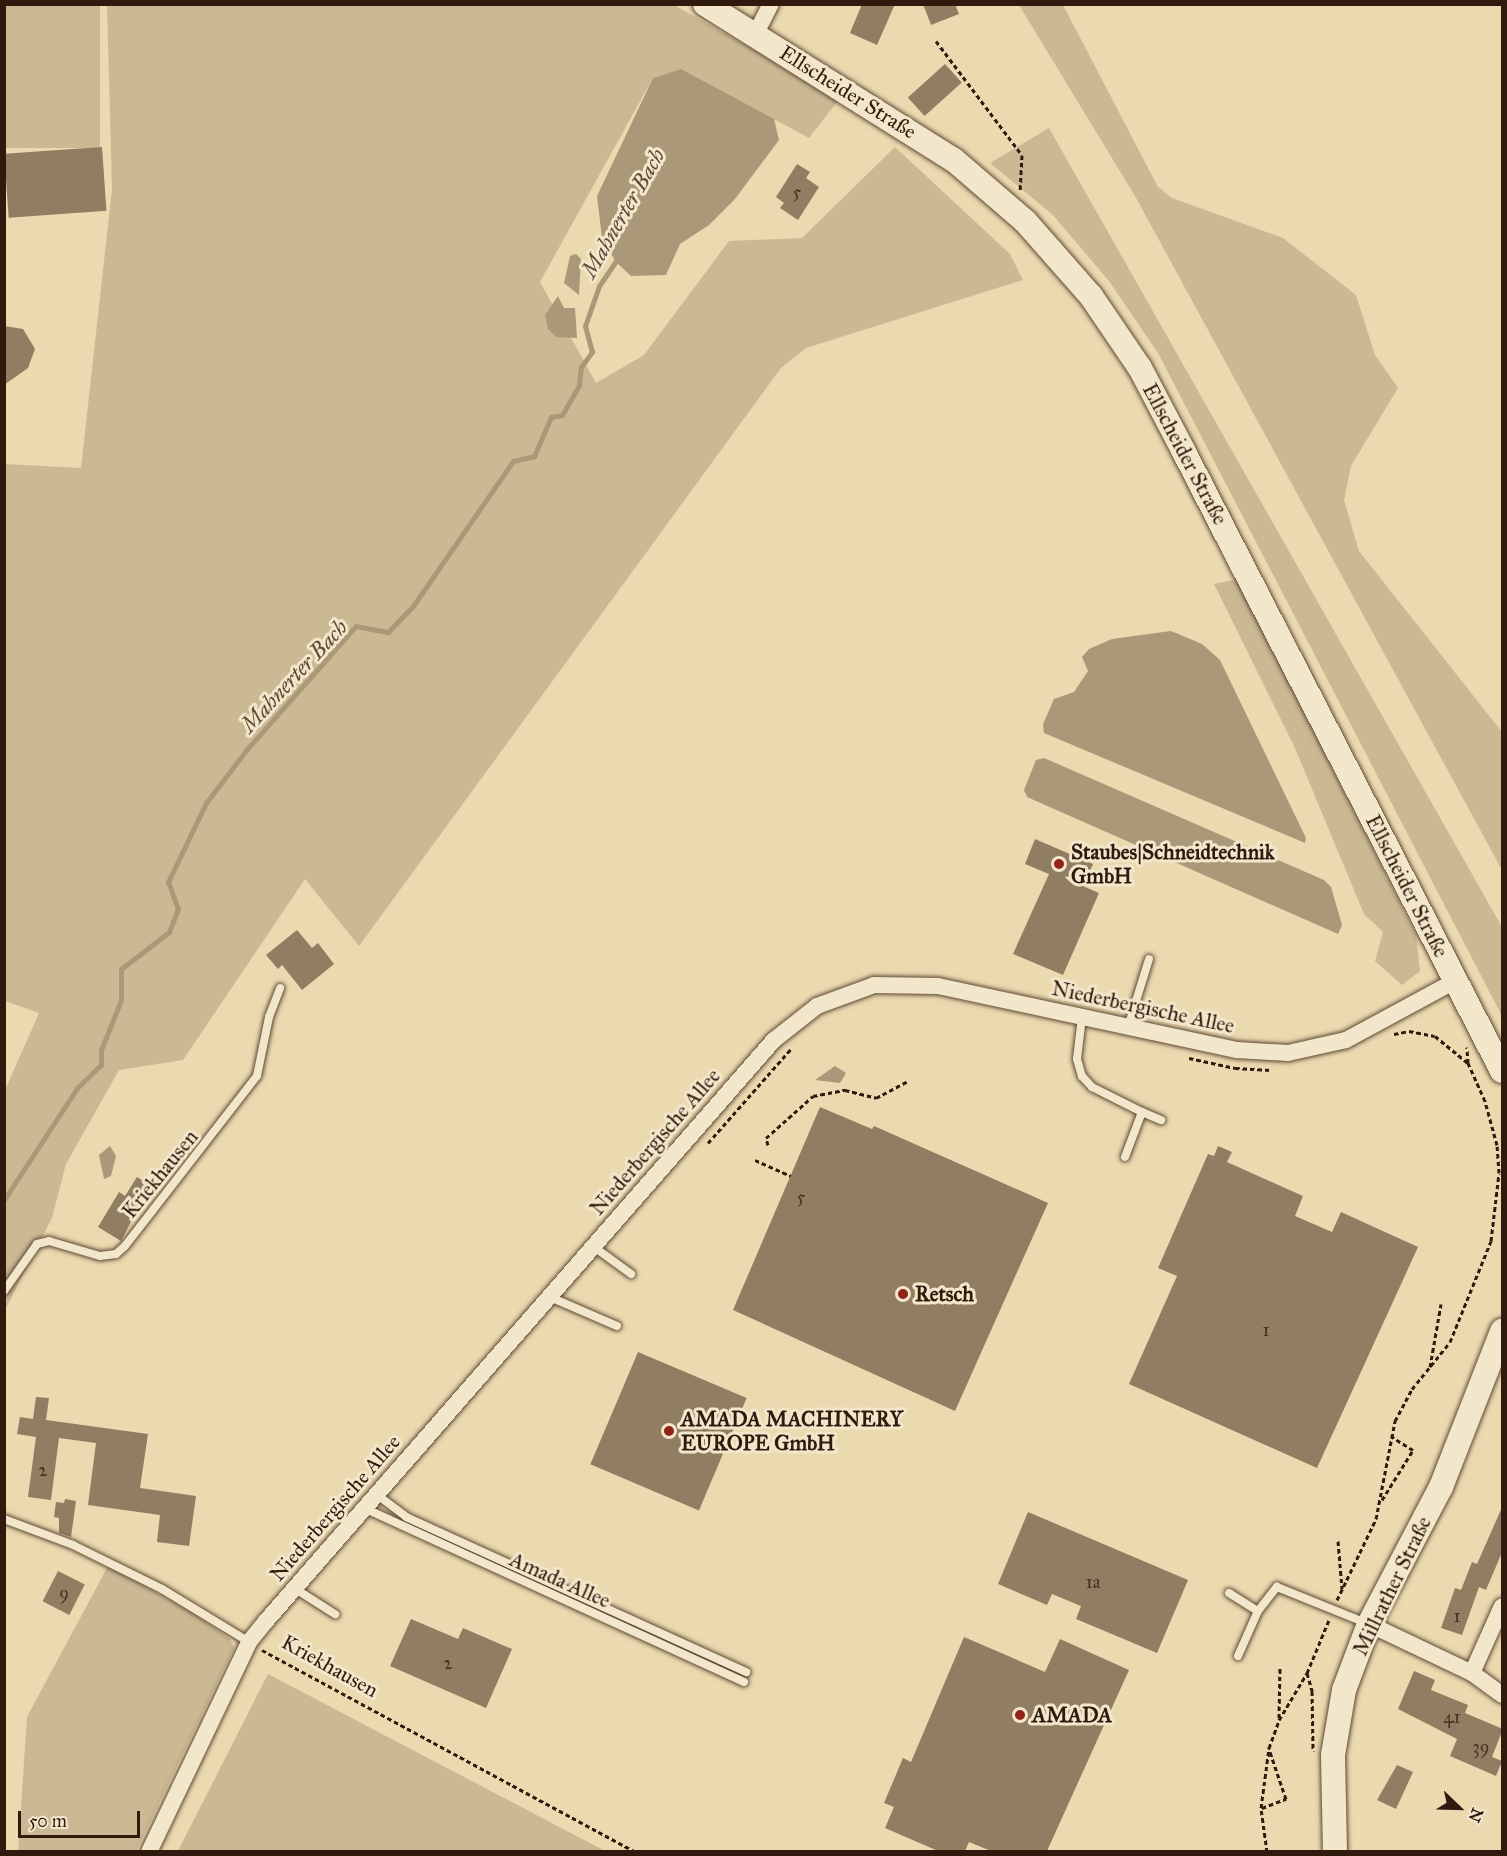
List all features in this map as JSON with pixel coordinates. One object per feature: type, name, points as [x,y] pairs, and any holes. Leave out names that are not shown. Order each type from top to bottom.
[{"type":"street","name":"Ellscheider Straße","points":[[705,4],[954,160],[1014,211],[1091,296],[1140,368],[1455,981],[1494,1050]]},
{"type":"street","points":[[755,35],[771,4]]},
{"type":"street","name":"Niederbergische Allee","points":[[149,1851],[249,1642],[774,1040],[817,1006],[838,995],[874,985],[909,983],[1237,1050],[1288,1053],[1312,1050],[1346,1040],[1455,981]]},
{"type":"street","name":"Millrather Straße","points":[[1335,1851],[1333,1755],[1338,1714],[1369,1624],[1441,1487],[1503,1331]]},
{"type":"street","points":[[1472,1672],[1503,1606]]},
{"type":"street","points":[[1369,1624],[1472,1672],[1503,1695]]},
{"type":"lane","points":[[1128,1027],[1149,959]]},
{"type":"lane","name":"Kriekhausen","points":[[4,1291],[37,1244],[49,1241],[100,1256],[116,1254],[125,1246],[257,1076],[269,1017],[280,987]]},
{"type":"lane","points":[[1082,1017],[1077,1059],[1083,1076],[1092,1087],[1161,1120]]},
{"type":"lane","points":[[1125,1156],[1142,1112]]},
{"type":"lane","points":[[594,1247],[631,1274]]},
{"type":"lane","points":[[550,1297],[617,1326]]},
{"type":"lane","name":"Amada Allee","points":[[376,1494],[406,1517],[746,1671]]},
{"type":"lane","name":"Amada Allee","points":[[364,1508],[744,1682]]},
{"type":"lane","name":"Kriekhausen","points":[[4,1519],[73,1545],[162,1589],[249,1642]]},
{"type":"lane","points":[[1238,1656],[1258,1611],[1277,1587],[1369,1624]]},
{"type":"lane","points":[[294,1588],[335,1614]]},
{"type":"lane","points":[[1229,1593],[1258,1611]]},
{"type":"path","points":[[936,41],[1022,155],[1020,197],[1014,211]]},
{"type":"path","points":[[1386,1036],[1409,1031],[1435,1036],[1468,1063]]},
{"type":"path","points":[[1381,1502],[1391,1436],[1401,1407],[1458,1326],[1480,1274],[1496,1217],[1499,1173],[1495,1134],[1468,1063],[1468,1045],[1494,1050]]},
{"type":"path","points":[[707,1144],[794,1046]]},
{"type":"path","points":[[1181,1056],[1235,1068],[1277,1070]]},
{"type":"path","points":[[768,1145],[766,1138],[813,1096],[845,1090],[876,1098],[908,1081]]},
{"type":"path","points":[[755,1160],[791,1176]]},
{"type":"path","points":[[1430,1368],[1441,1304]]},
{"type":"path","points":[[1267,1851],[1262,1808],[1269,1748],[1279,1720],[1307,1672],[1381,1502],[1413,1450],[1391,1436]]},
{"type":"path","points":[[1338,1541],[1342,1591]]},
{"type":"path","name":"Kriekhausen","points":[[249,1642],[636,1851]]},
{"type":"path","points":[[1279,1720],[1280,1668]]},
{"type":"path","points":[[1262,1808],[1286,1799],[1269,1748]]},
{"type":"shaded area","points":[[4,5],[100,5],[100,148],[4,148]]},
{"type":"shaded area","points":[[107,5],[674,5],[840,98],[809,138],[681,69],[653,78],[540,282],[596,383],[644,355],[729,241],[802,238],[895,147],[1010,254],[1023,280],[806,348],[781,368],[359,946],[305,879],[183,1060],[119,1070],[66,1164],[52,1218],[5,1310],[5,1090],[39,1013],[5,1001],[5,464],[81,468],[112,189]]},
{"type":"shaded area","points":[[1019,5],[1063,5],[1158,187],[1172,198],[1283,238],[1356,295],[1375,355],[1398,388],[1351,466],[1344,500],[1359,551],[1502,732],[1502,870],[1135,196]]},
{"type":"shaded area","points":[[1049,128],[1502,927],[1502,1016],[1158,353],[1109,281],[1052,214],[990,163]]},
{"type":"shaded area","points":[[1237,579],[1416,935],[1420,971],[1402,985],[1375,961],[1383,932],[1364,914],[1295,748],[1214,584]]},
{"type":"shaded area","points":[[108,1566],[193,1613],[230,1639],[234,1648],[136,1851],[18,1852],[27,1717]]},
{"type":"shaded area","points":[[268,1674],[605,1851],[178,1851]]},
{"type":"water","points":[[681,69],[774,119],[779,140],[735,199],[709,225],[680,244],[666,275],[631,276],[616,262],[602,238],[597,196],[653,78]]},
{"type":"water","points":[[576,254],[581,259],[579,295],[564,283],[570,256]]},
{"type":"water","points":[[558,296],[564,308],[575,308],[577,338],[556,337],[548,329],[545,315]]},
{"type":"water","points":[[1171,631],[1202,644],[1220,660],[1306,838],[1305,843],[1044,733],[1043,724],[1054,699],[1074,692],[1088,671],[1082,657],[1089,649],[1112,639]]},
{"type":"water","points":[[1044,758],[1324,880],[1331,887],[1342,925],[1338,934],[1027,797],[1024,790],[1036,760]]},
{"type":"water","points":[[835,1066],[846,1073],[840,1083],[815,1080]]},
{"type":"water","points":[[110,1146],[116,1156],[111,1176],[104,1179],[99,1155]]},
{"type":"building","points":[[862,4],[895,4],[877,45],[850,33]]},
{"type":"building","points":[[923,4],[955,4],[959,14],[931,25]]},
{"type":"building","points":[[945,64],[962,83],[925,116],[908,97]]},
{"type":"building","points":[[102,147],[106,211],[9,218],[4,154]]},
{"type":"building","points":[[797,164],[810,172],[806,178],[819,187],[798,220],[780,208],[784,203],[776,197]]},
{"type":"building","points":[[4,326],[23,329],[35,349],[28,368],[4,385]]},
{"type":"building","points":[[1035,839],[1093,864],[1083,886],[1099,893],[1063,975],[1013,954],[1049,874],[1025,864]]},
{"type":"building","points":[[297,930],[312,948],[318,943],[334,964],[302,990],[282,965],[278,969],[266,955]]},
{"type":"building","name":"Retsch","points":[[820,1107],[872,1129],[874,1126],[1048,1203],[955,1411],[733,1310]]},
{"type":"building","points":[[1218,1146],[1232,1152],[1227,1162],[1303,1196],[1295,1216],[1332,1232],[1341,1212],[1418,1247],[1317,1468],[1129,1384],[1177,1276],[1158,1268],[1208,1154],[1214,1156]]},
{"type":"building","points":[[137,1177],[150,1185],[121,1241],[98,1227],[119,1192],[125,1196]]},
{"type":"building","name":"AMADA MACHINERY EUROPE GmbH","points":[[638,1352],[747,1398],[699,1510],[590,1464]]},
{"type":"building","points":[[36,1397],[49,1398],[46,1420],[148,1434],[140,1488],[196,1496],[189,1546],[157,1542],[160,1515],[88,1505],[96,1443],[59,1438],[51,1500],[28,1497],[36,1437],[17,1434],[20,1417],[33,1419]]},
{"type":"building","points":[[65,1499],[76,1501],[71,1537],[59,1533],[59,1518],[54,1517],[56,1502],[64,1503]]},
{"type":"building","points":[[1503,1505],[1503,1550],[1486,1590],[1479,1587],[1462,1635],[1441,1628],[1455,1588],[1461,1590],[1472,1562],[1477,1564]]},
{"type":"building","points":[[1028,1512],[1188,1580],[1157,1653],[1076,1619],[1081,1606],[1052,1594],[1047,1605],[998,1584]]},
{"type":"building","points":[[58,1571],[85,1585],[69,1615],[43,1601]]},
{"type":"building","points":[[411,1619],[458,1639],[463,1628],[512,1649],[486,1708],[390,1666]]},
{"type":"building","name":"AMADA","points":[[964,1637],[1045,1672],[1060,1639],[1129,1670],[1047,1851],[991,1851],[969,1842],[965,1851],[938,1851],[885,1828],[894,1807],[884,1803],[903,1758],[911,1762]]},
{"type":"building","points":[[1414,1671],[1435,1680],[1431,1690],[1468,1705],[1465,1713],[1503,1729],[1492,1757],[1502,1761],[1496,1776],[1450,1756],[1457,1739],[1398,1709]]},
{"type":"building","points":[[1397,1765],[1413,1772],[1396,1809],[1377,1800]]},
{"type":"waterway","name":"Mahnerter Bach","points":[[4,1200],[77,1088],[101,1065],[101,1050],[121,1000],[121,969],[169,932],[178,909],[168,882],[206,803],[247,749],[356,626],[388,632],[413,606],[513,461],[534,456],[551,417],[562,415],[579,385],[581,367],[592,352],[585,326],[599,286],[618,258]]},
{"type":"place","name":"Staubes|Schneidtechnik GmbH","points":[[1059,864]]},
{"type":"place","name":"Retsch","points":[[903,1294]]},
{"type":"place","name":"AMADA MACHINERY EUROPE GmbH","points":[[669,1431]]},
{"type":"place","name":"AMADA","points":[[1020,1715]]}]
